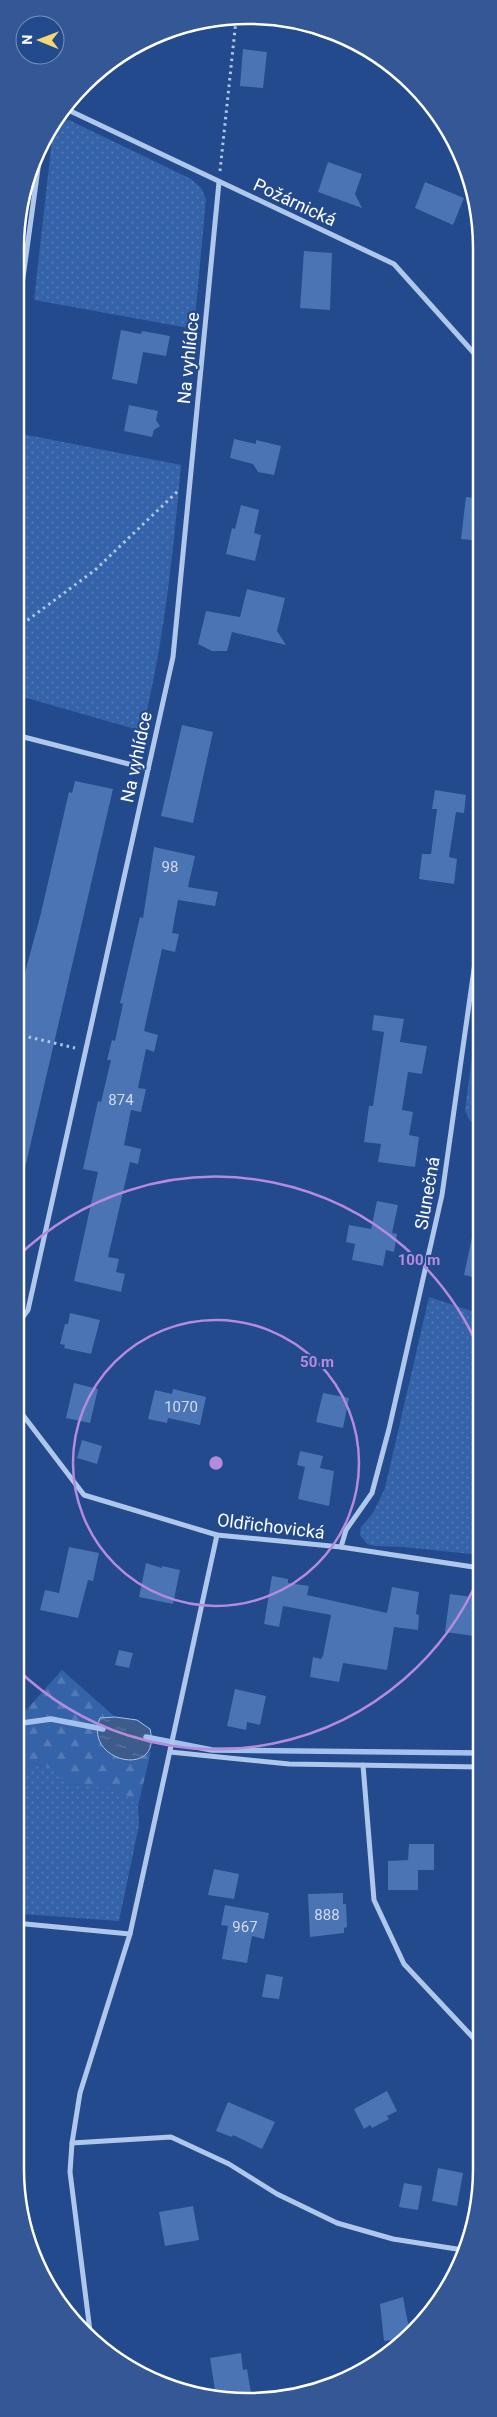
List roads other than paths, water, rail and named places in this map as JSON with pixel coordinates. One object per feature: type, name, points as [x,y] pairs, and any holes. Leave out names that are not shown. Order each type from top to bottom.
[{"type":"street","name":"Požárnická","points":[[71,111],[394,264],[473,352]]},
{"type":"street","points":[[24,270],[38,172]]},
{"type":"street","name":"Na vyhlídce","points":[[24,1315],[28,1310],[172,657],[219,182]]},
{"type":"street","points":[[24,737],[148,769]]},
{"type":"street","name":"Slunečná","points":[[341,1547],[346,1530],[372,1493],[390,1429],[442,1195],[473,976]]},
{"type":"street","name":"Oldřichovická","points":[[24,1416],[84,1495],[217,1535],[341,1547],[473,1567]]},
{"type":"street","points":[[89,2326],[71,2181],[72,2143],[80,2092],[130,1934],[217,1535]]},
{"type":"street","points":[[170,1752],[289,1764],[473,1767]]},
{"type":"street","points":[[363,1765],[374,1900],[404,1964],[473,2038]]},
{"type":"street","points":[[24,1924],[130,1934]]},
{"type":"street","points":[[72,2143],[171,2137],[207,2152],[277,2194],[337,2223],[392,2239],[458,2249]]},
{"type":"water","points":[[115,1717],[137,1720],[150,1729],[151,1745],[145,1755],[135,1760],[123,1759],[111,1754],[102,1745],[98,1733],[100,1718]]},
{"type":"waterway","points":[[24,1723],[51,1719],[103,1729]]},
{"type":"waterway","points":[[146,1737],[212,1750],[473,1753]]}]
